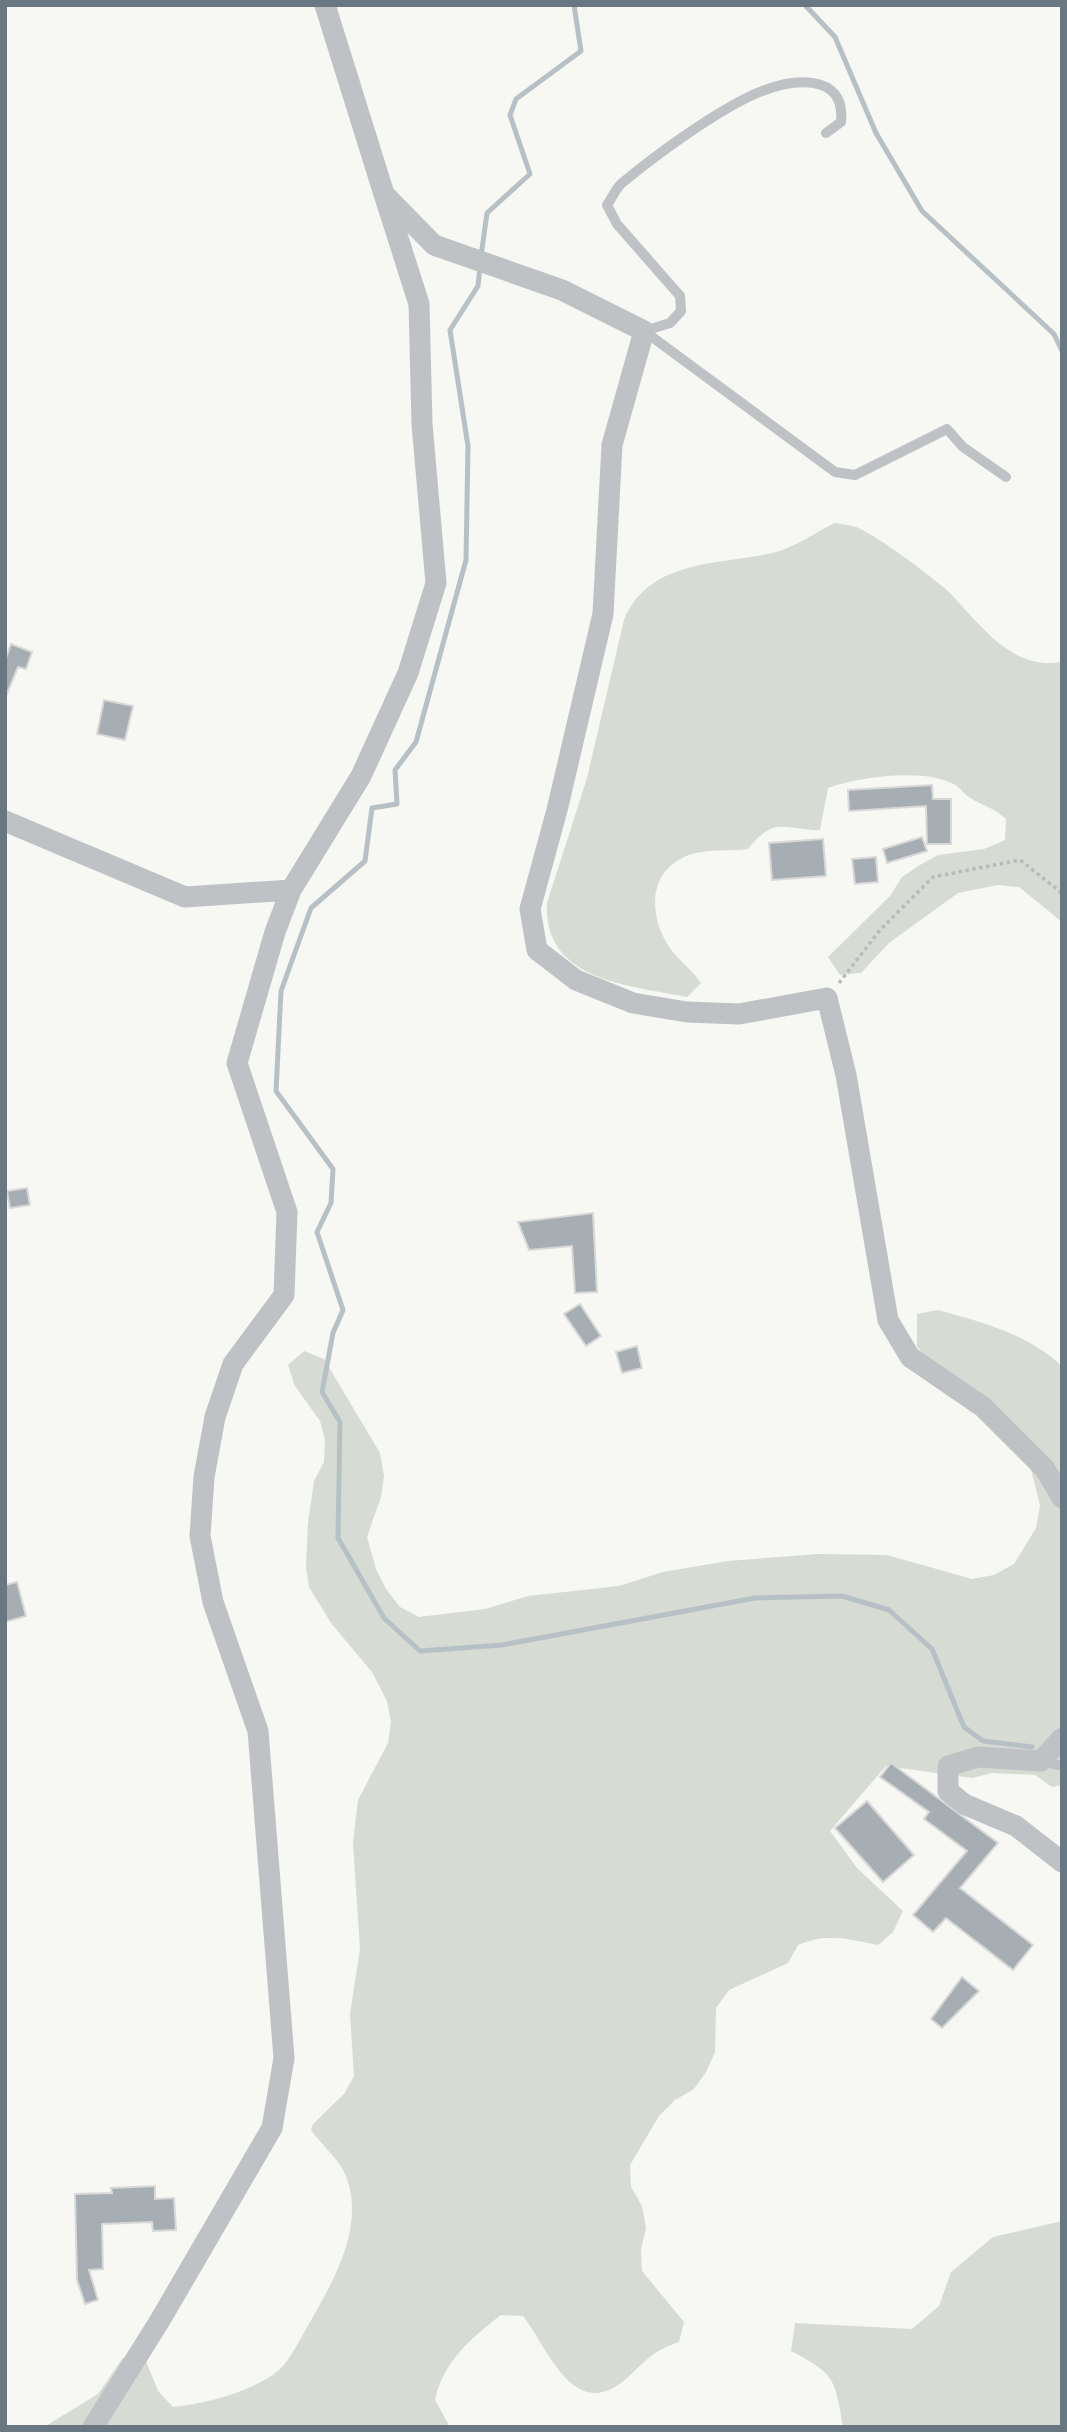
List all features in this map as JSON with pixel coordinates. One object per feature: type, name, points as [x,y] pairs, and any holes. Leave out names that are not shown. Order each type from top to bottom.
[{"type":"street","points":[[93,2427],[153,2333],[272,2128],[284,2058],[258,1731],[213,1602],[200,1536],[204,1477],[219,1403],[233,1364],[284,1294],[287,1212],[237,1063],[290,890],[361,776],[408,673],[436,583],[422,424],[419,304],[325,5]]},
{"type":"street","points":[[384,194],[434,245],[562,290],[644,331],[612,445],[603,614],[557,810],[530,909],[537,950],[576,980],[647,1005],[687,1012],[738,1014],[827,998],[846,1075],[888,1320],[910,1357],[983,1408],[1045,1469],[1062,1498]]},
{"type":"street","points":[[5,821],[185,897],[290,890]]},
{"type":"street","points":[[1062,1738],[1051,1763],[978,1757],[948,1766],[948,1791],[964,1804],[1016,1826],[1062,1863]]},
{"type":"lane","points":[[644,331],[670,323],[681,311],[680,296],[617,224],[607,205],[619,185],[703,125],[758,93],[797,83],[820,83],[835,92],[842,104],[841,122],[826,133]]},
{"type":"lane","points":[[644,331],[835,472],[855,475],[947,429],[963,447],[1006,477]]},
{"type":"path","points":[[827,998],[880,930],[933,877],[1020,860],[1062,893]]},
{"type":"shaded area","points":[[835,523],[865,531],[904,557],[949,592],[985,631],[1012,652],[1044,663],[1062,662],[1062,922],[1019,887],[998,885],[958,893],[889,943],[861,973],[840,975],[828,957],[890,896],[902,877],[938,855],[984,849],[1005,840],[1006,819],[969,797],[957,786],[929,777],[893,776],[857,780],[828,788],[820,830],[773,828],[757,838],[748,849],[699,852],[671,865],[657,887],[656,913],[659,927],[672,951],[701,983],[687,997],[616,983],[574,964],[559,949],[549,929],[547,903],[587,778],[624,620],[635,600],[650,585],[668,575],[708,563],[780,551]]},
{"type":"shaded area","points":[[938,1310],[1019,1337],[1062,1366],[1062,1785],[1052,1787],[1035,1775],[992,1773],[972,1778],[886,1766],[830,1831],[857,1868],[903,1911],[893,1932],[878,1945],[838,1938],[808,1941],[798,1945],[788,1963],[729,1990],[716,2008],[715,2052],[706,2072],[694,2089],[675,2100],[659,2116],[630,2165],[631,2187],[642,2206],[646,2228],[641,2250],[642,2271],[684,2322],[679,2342],[656,2353],[608,2390],[592,2393],[578,2388],[565,2377],[523,2316],[501,2315],[469,2342],[444,2374],[435,2400],[450,2427],[44,2427],[98,2394],[122,2359],[142,2351],[158,2391],[173,2407],[225,2396],[263,2381],[279,2370],[295,2349],[333,2279],[348,2241],[352,2202],[348,2182],[337,2161],[311,2130],[313,2124],[344,2094],[354,2076],[350,2014],[360,1949],[353,1843],[358,1800],[388,1743],[391,1722],[387,1701],[372,1672],[331,1623],[309,1587],[306,1567],[308,1523],[314,1481],[324,1462],[325,1440],[320,1421],[295,1386],[288,1365],[304,1351],[324,1359],[380,1453],[384,1476],[381,1497],[367,1537],[376,1569],[386,1589],[400,1607],[419,1617],[485,1609],[528,1596],[619,1586],[663,1572],[728,1561],[818,1554],[887,1555],[972,1579],[994,1575],[1014,1564],[1036,1528],[1040,1506],[1030,1465],[917,1347],[917,1314]]},
{"type":"shaded area","points":[[1062,2221],[1062,2427],[843,2427],[838,2398],[831,2379],[817,2366],[791,2351],[795,2323],[912,2329],[939,2306],[951,2272],[993,2237]]},
{"type":"building","points":[[11,644],[32,652],[26,669],[18,667],[6,696],[5,661]]},
{"type":"building","points":[[104,700],[133,706],[125,740],[97,734]]},
{"type":"building","points":[[932,785],[933,799],[951,799],[951,844],[927,844],[926,806],[849,811],[848,790]]},
{"type":"building","points":[[922,837],[927,851],[887,863],[883,849]]},
{"type":"building","points":[[823,839],[826,876],[772,880],[769,843]]},
{"type":"building","points":[[876,857],[878,882],[855,884],[852,859]]},
{"type":"building","points":[[27,1188],[30,1205],[10,1208],[7,1191]]},
{"type":"building","points":[[593,1213],[597,1292],[575,1293],[572,1246],[529,1250],[518,1222]]},
{"type":"building","points":[[580,1304],[601,1336],[586,1346],[564,1314]]},
{"type":"building","points":[[637,1346],[642,1368],[622,1373],[616,1352]]},
{"type":"building","points":[[17,1582],[26,1616],[5,1622],[5,1585]]},
{"type":"building","points":[[891,1763],[998,1843],[960,1888],[1033,1945],[1013,1970],[946,1918],[933,1932],[913,1915],[967,1851],[924,1819],[929,1812],[880,1777]]},
{"type":"building","points":[[867,1801],[914,1855],[883,1882],[835,1828]]},
{"type":"building","points":[[962,1977],[979,1991],[942,2028],[931,2019]]},
{"type":"building","points":[[155,2186],[155,2199],[174,2198],[176,2230],[153,2231],[152,2222],[102,2224],[103,2269],[89,2270],[98,2300],[85,2304],[77,2280],[75,2194],[112,2193],[111,2188]]},
{"type":"waterway","points":[[481,256],[487,213],[530,174],[510,115],[516,99],[581,51],[574,5]]},
{"type":"waterway","points":[[805,5],[835,37],[876,133],[922,211],[1054,334],[1062,351]]},
{"type":"waterway","points":[[480,266],[478,286],[450,330],[468,446],[466,560],[416,742],[395,770],[397,804],[372,808],[365,861],[311,908],[281,991],[276,1091],[333,1169],[331,1203],[317,1232],[343,1310],[333,1333],[322,1392],[340,1422],[338,1538],[384,1618],[420,1651],[502,1645],[755,1598],[842,1596],[889,1610],[932,1649],[964,1727],[983,1741],[1032,1747]]}]
